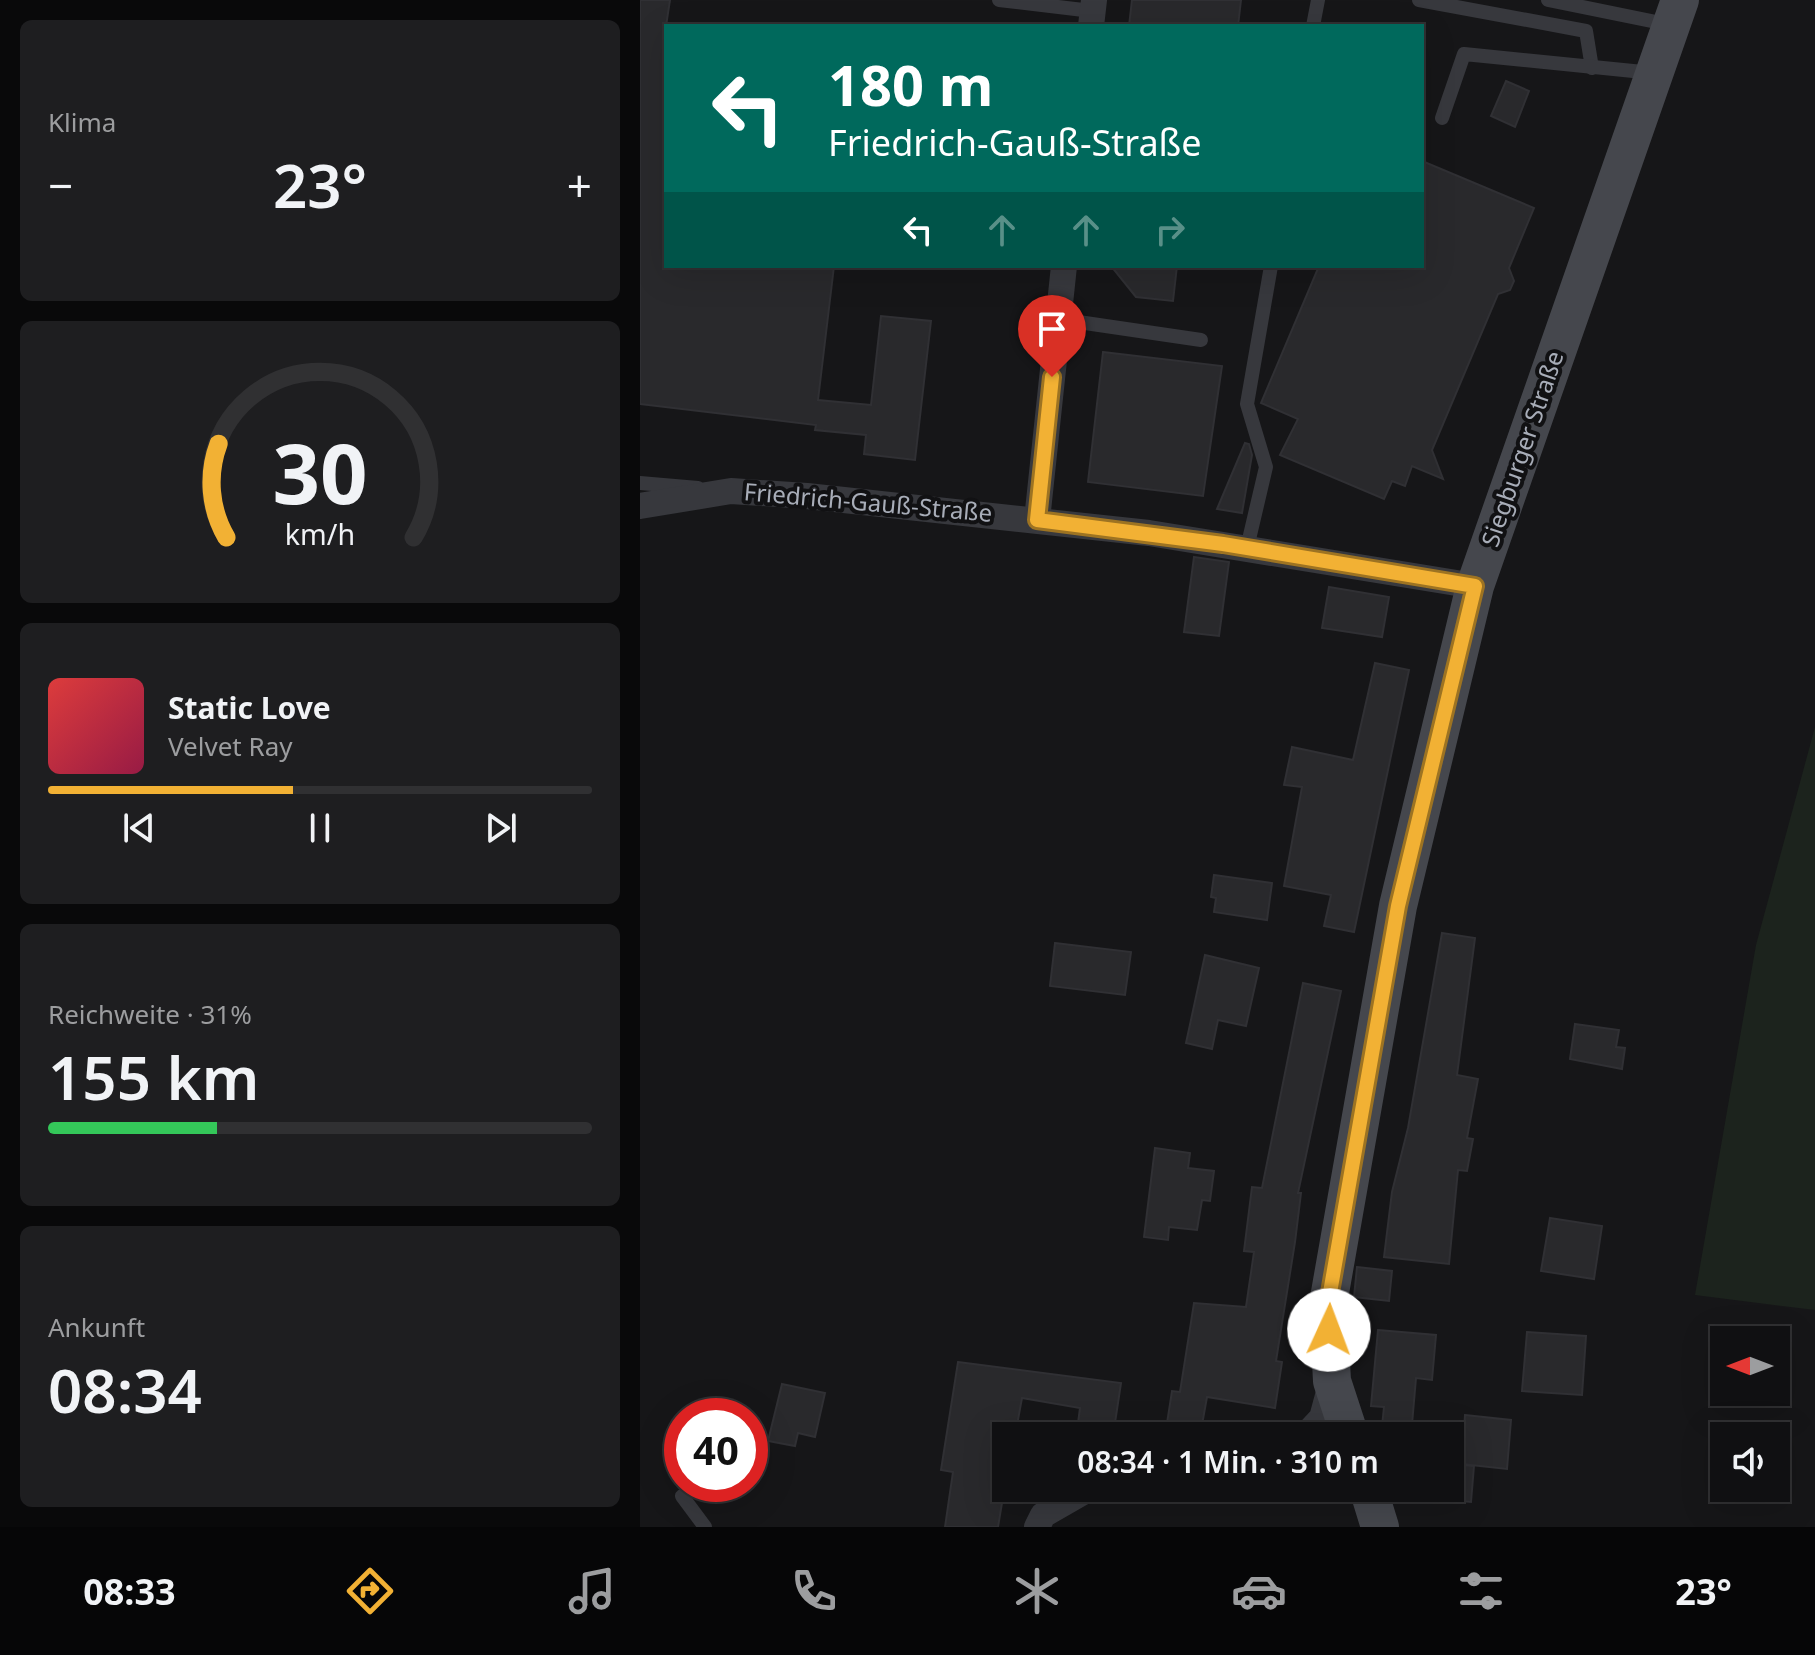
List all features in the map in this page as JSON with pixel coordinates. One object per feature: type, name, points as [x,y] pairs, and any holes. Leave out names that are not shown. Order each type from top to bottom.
[{"type":"street","name":"Siegburger Straße","points":[[1345,1422],[1332,1381],[1328,1304],[1383,983],[1475,586],[1676,12]]},
{"type":"street","points":[[1037,520],[1064,268]]},
{"type":"street","name":"Friedrich-Gauß-Straße","points":[[640,506],[731,491],[1037,520],[1247,548],[1475,586]]},
{"type":"street","name":"Siegburger Straße","points":[[1318,1422],[1332,1381]]},
{"type":"street","points":[[1037,1527],[1043,1515],[1066,1502]]},
{"type":"street","points":[[1372,1502],[1380,1527]]},
{"type":"lane","points":[[999,0],[1092,12]]},
{"type":"lane","points":[[1313,24],[1318,0]]},
{"type":"lane","points":[[1419,0],[1586,31],[1592,68]]},
{"type":"lane","points":[[1548,0],[1676,12]]},
{"type":"lane","points":[[1442,118],[1464,54],[1654,73]]},
{"type":"lane","points":[[1247,548],[1266,467],[1247,404],[1271,268]]},
{"type":"lane","points":[[1058,319],[1201,340]]},
{"type":"lane","points":[[640,483],[731,491]]},
{"type":"lane","points":[[686,1502],[705,1527]]},
{"type":"shaded area","points":[[1815,727],[1815,1310],[1695,1295],[1756,945]]},
{"type":"building","points":[[640,0],[670,0],[664,24],[664,268],[834,268],[818,400],[871,405],[881,316],[931,321],[915,460],[864,454],[866,435],[815,430],[816,425],[640,404]]},
{"type":"building","points":[[1132,0],[1241,0],[1238,24],[1129,24]]},
{"type":"building","points":[[1506,81],[1529,91],[1515,127],[1491,116]]},
{"type":"building","points":[[1424,162],[1534,208],[1509,268],[1514,281],[1510,290],[1498,294],[1432,450],[1443,479],[1412,466],[1405,486],[1392,481],[1384,499],[1280,455],[1298,419],[1261,403],[1318,268],[1424,268]]},
{"type":"building","points":[[1113,268],[1177,268],[1173,301],[1136,297]]},
{"type":"building","points":[[1103,352],[1222,366],[1203,496],[1088,482]]},
{"type":"building","points":[[1245,443],[1249,444],[1252,455],[1242,513],[1217,509]]},
{"type":"building","points":[[1194,557],[1229,562],[1219,636],[1184,632]]},
{"type":"building","points":[[1329,587],[1389,597],[1382,637],[1322,628]]},
{"type":"building","points":[[1375,663],[1409,670],[1354,932],[1324,926],[1331,895],[1284,886],[1302,787],[1284,785],[1292,747],[1353,760]]},
{"type":"building","points":[[1214,875],[1272,883],[1267,920],[1214,912],[1216,898],[1211,897]]},
{"type":"building","points":[[1442,933],[1475,938],[1457,1075],[1478,1079],[1467,1138],[1473,1139],[1467,1171],[1458,1170],[1449,1264],[1384,1257],[1392,1192],[1408,1128]]},
{"type":"building","points":[[1055,943],[1131,952],[1125,995],[1050,986]]},
{"type":"building","points":[[1205,955],[1259,968],[1246,1026],[1218,1020],[1212,1049],[1186,1043]]},
{"type":"building","points":[[1303,983],[1341,991],[1298,1193],[1301,1193],[1295,1242],[1276,1361],[1282,1362],[1275,1408],[1207,1397],[1203,1422],[1167,1422],[1172,1391],[1180,1392],[1194,1303],[1246,1307],[1254,1252],[1244,1251],[1252,1187],[1262,1188]]},
{"type":"building","points":[[1575,1024],[1619,1030],[1616,1047],[1625,1048],[1622,1069],[1570,1059]]},
{"type":"building","points":[[1155,1148],[1190,1153],[1188,1168],[1214,1171],[1210,1201],[1202,1200],[1197,1230],[1169,1227],[1168,1240],[1144,1237]]},
{"type":"building","points":[[1550,1218],[1602,1226],[1594,1279],[1541,1271]]},
{"type":"building","points":[[1357,1267],[1392,1271],[1389,1301],[1354,1297]]},
{"type":"building","points":[[1378,1330],[1436,1335],[1432,1380],[1416,1378],[1412,1422],[1382,1422],[1384,1407],[1371,1406]]},
{"type":"building","points":[[1527,1332],[1586,1336],[1582,1395],[1522,1391]]},
{"type":"building","points":[[958,1362],[1121,1383],[1115,1422],[1078,1422],[1080,1408],[1022,1398],[1018,1422],[992,1422],[992,1502],[1002,1502],[998,1527],[945,1527],[953,1472],[941,1470]]},
{"type":"building","points":[[782,1384],[825,1393],[815,1437],[798,1433],[795,1446],[768,1441]]},
{"type":"building","points":[[1465,1415],[1511,1420],[1507,1469],[1464,1464]]},
{"type":"building","points":[[1464,1465],[1474,1466],[1471,1502],[1464,1501]]},
{"type":"route","points":[[1052,377],[1037,520],[1223,544],[1475,586],[1398,906],[1328,1304],[1329,1330]]}]
